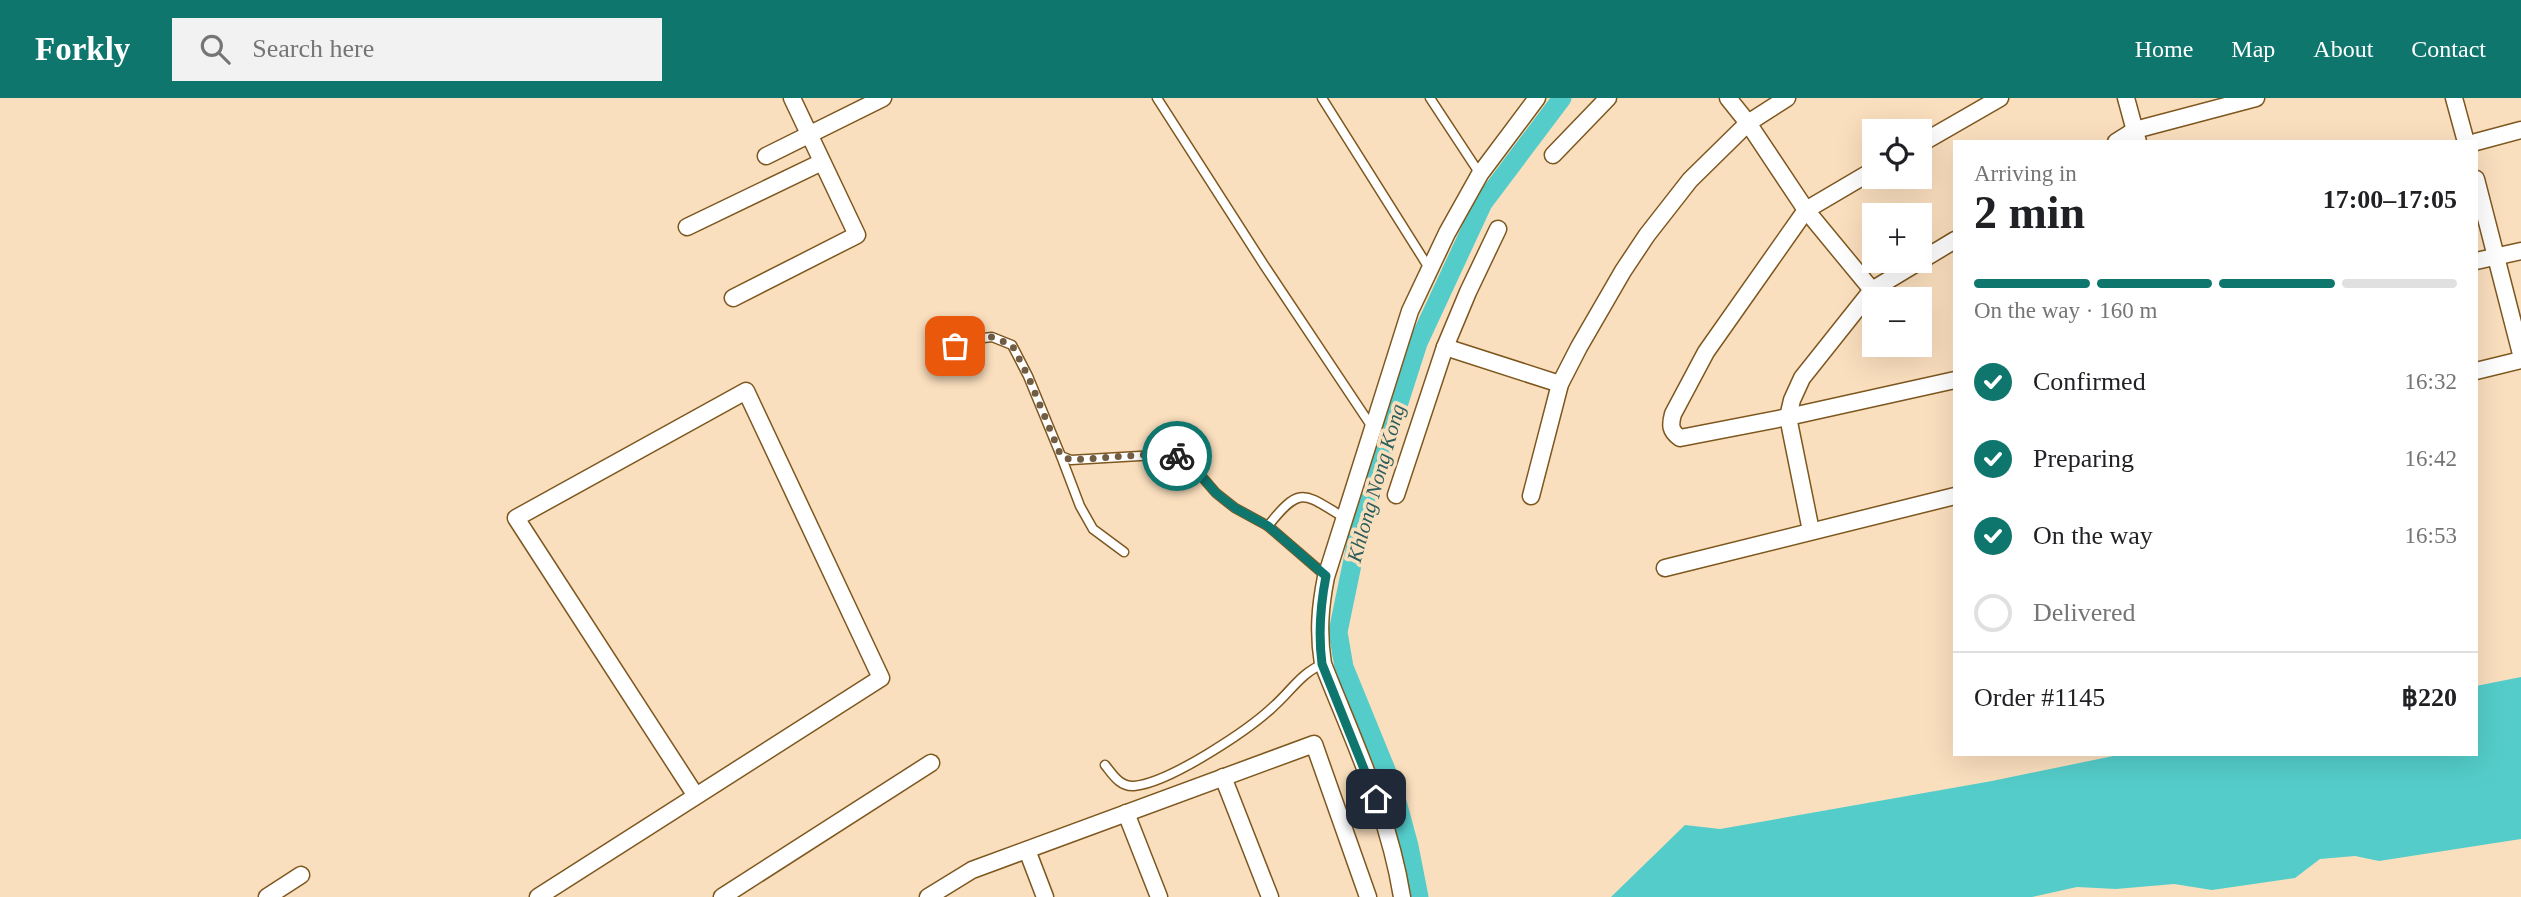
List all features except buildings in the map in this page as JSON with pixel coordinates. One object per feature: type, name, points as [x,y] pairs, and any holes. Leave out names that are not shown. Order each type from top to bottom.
[{"type":"street","points":[[733,298],[857,235],[792,98]]},
{"type":"street","points":[[766,156],[883,98]]},
{"type":"street","points":[[1402,897],[1396,859],[1385,822],[1322,664],[1319,614],[1326,576],[1409,311],[1447,233],[1480,174],[1537,98]]},
{"type":"street","points":[[1553,155],[1608,98]]},
{"type":"street","points":[[1728,98],[1748,123],[1806,210],[1870,287]]},
{"type":"street","points":[[1531,496],[1560,384],[1604,304],[1647,235],[1690,180],[1748,123],[1787,98]]},
{"type":"street","points":[[1932,137],[2000,98]]},
{"type":"street","points":[[2126,98],[2136,136],[2256,98]]},
{"type":"street","points":[[2454,98],[2465,140]]},
{"type":"street","points":[[2478,141],[2521,130]]},
{"type":"street","points":[[687,227],[822,162]]},
{"type":"street","points":[[1862,177],[1806,210],[1706,352],[1685,389],[1670,424],[1673,433],[1680,438],[1953,380]]},
{"type":"street","points":[[2478,186],[2521,354]]},
{"type":"street","points":[[1396,495],[1445,347],[1498,229]]},
{"type":"street","points":[[1877,287],[1953,241]]},
{"type":"street","points":[[2478,261],[2521,251]]},
{"type":"street","points":[[1811,531],[1788,417],[1802,378],[1862,303]]},
{"type":"street","points":[[1445,347],[1560,384]]},
{"type":"street","points":[[2478,371],[2521,360]]},
{"type":"street","points":[[538,897],[881,678],[746,391],[516,518],[696,796]]},
{"type":"street","points":[[1665,568],[1953,496]]},
{"type":"street","points":[[928,897],[945,892],[972,870],[1314,744],[1368,897]]},
{"type":"street","points":[[722,897],[931,762]]},
{"type":"street","points":[[1223,777],[1269,897]]},
{"type":"street","points":[[1126,813],[1159,897]]},
{"type":"street","points":[[1027,850],[1045,897]]},
{"type":"street","points":[[267,897],[301,876]]},
{"type":"lane","points":[[1157,98],[1372,427]]},
{"type":"lane","points":[[1322,98],[1431,270]]},
{"type":"lane","points":[[1430,98],[1480,174]]},
{"type":"lane","points":[[936,354],[975,339],[992,337],[1012,345],[1028,376],[1080,506],[1093,529],[1124,552]]},
{"type":"lane","points":[[1061,456],[1071,460],[1174,454],[1190,463],[1216,493],[1235,508],[1268,526],[1326,576]]},
{"type":"lane","points":[[1268,526],[1284,505],[1296,497],[1308,496],[1345,518]]},
{"type":"lane","points":[[1105,765],[1120,783],[1133,786],[1187,765],[1249,727],[1275,705],[1303,675],[1322,664]]},
{"type":"water","points":[[2521,677],[2521,839],[2379,861],[2355,856],[2320,859],[2295,878],[2212,890],[2174,884],[2116,889],[2077,887],[2032,897],[1611,897],[1685,825],[1720,829],[1992,781],[2113,756],[2478,756],[2478,686]]},
{"type":"waterway","name":"Khlong Nong Kong","points":[[1419,897],[1393,787],[1344,667],[1338,632],[1361,521],[1418,343],[1483,203],[1562,98]]},
{"type":"way so far","points":[[955,346],[992,337],[1012,345],[1028,376],[1061,456],[1071,460],[1154,454],[1177,456]]},
{"type":"route","points":[[1177,456],[1190,463],[1216,493],[1235,508],[1268,526],[1326,576],[1319,614],[1322,664],[1376,799]]}]
